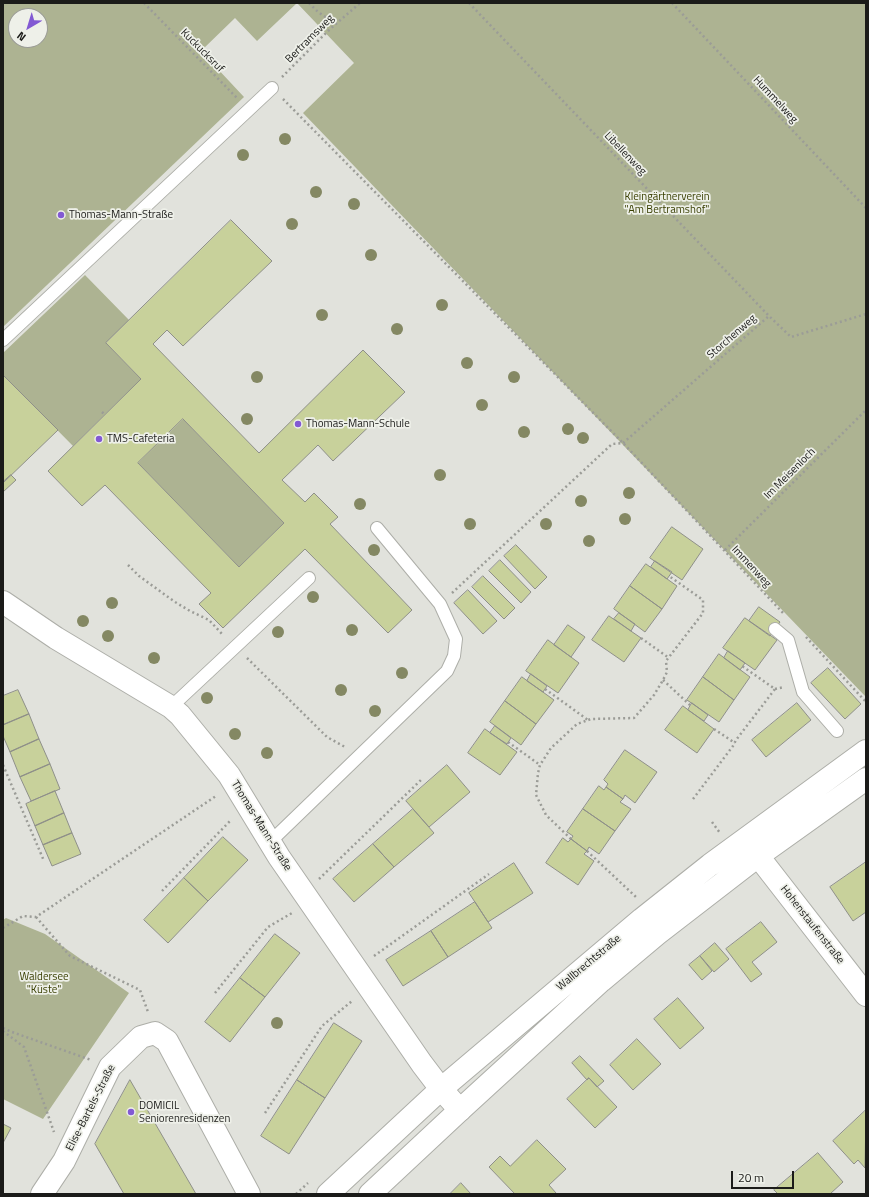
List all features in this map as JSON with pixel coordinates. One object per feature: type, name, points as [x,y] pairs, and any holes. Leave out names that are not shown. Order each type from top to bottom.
[{"type":"main road","name":"Thomas-Mann-Straße","points":[[3,602],[56,638],[171,707],[180,715],[229,775],[270,842],[422,1064],[441,1089],[460,1110]]},
{"type":"main road","name":"Wallbrechtstraße","points":[[328,1194],[441,1089],[648,914],[710,865],[866,751]]},
{"type":"main road","name":"Wallbrechtstraße","points":[[370,1194],[606,977],[657,934],[758,856],[866,779]]},
{"type":"main road","name":"Hohenstaufenstraße","points":[[758,856],[866,995]]},
{"type":"main road","name":"Elise-Bartels-Straße","points":[[42,1194],[64,1161],[110,1067],[141,1037],[155,1033]]},
{"type":"main road","points":[[155,1033],[167,1041],[250,1194]]},
{"type":"lane","points":[[3,340],[272,88]]},
{"type":"lane","points":[[270,842],[447,671],[454,656],[456,639],[440,604],[377,528]]},
{"type":"lane","points":[[171,707],[309,578]]},
{"type":"lane","points":[[775,629],[788,640],[803,692],[837,731]]},
{"type":"path","name":"Kuckucksruf","points":[[144,3],[248,110]]},
{"type":"path","points":[[309,3],[318,12],[336,24]]},
{"type":"path","name":"Bertramsweg","points":[[272,88],[336,24],[360,3]]},
{"type":"path","name":"Libellenweg","points":[[469,3],[769,316]]},
{"type":"path","name":"Hummelweg","points":[[672,3],[866,208]]},
{"type":"path","name":"Immenweg","points":[[272,88],[623,443],[787,618]]},
{"type":"path","name":"Storchenweg","points":[[440,604],[612,444],[623,443],[769,316],[791,337],[866,314]]},
{"type":"path","name":"Im Meisenloch","points":[[724,550],[866,410]]},
{"type":"path","points":[[102,412],[105,415]]},
{"type":"path","points":[[128,565],[139,576],[175,602],[209,620],[327,737],[360,754]]},
{"type":"path","points":[[570,839],[546,815],[536,795],[540,765],[551,748],[577,724],[588,720],[634,718],[654,696],[667,672],[666,661],[703,613],[703,600],[669,576]]},
{"type":"path","points":[[803,635],[866,702]]},
{"type":"path","points":[[641,638],[669,658]]},
{"type":"path","points":[[693,799],[775,689],[742,666]]},
{"type":"path","points":[[663,680],[690,706]]},
{"type":"path","points":[[545,689],[588,720]]},
{"type":"path","points":[[714,729],[735,743]]},
{"type":"path","points":[[508,742],[540,765]]},
{"type":"path","points":[[3,766],[44,861]]},
{"type":"path","points":[[216,993],[268,927],[308,898],[423,778]]},
{"type":"path","points":[[3,928],[23,916],[36,917],[234,784]]},
{"type":"path","points":[[162,891],[246,804]]},
{"type":"path","points":[[712,822],[720,833]]},
{"type":"path","points":[[586,851],[637,898]]},
{"type":"path","points":[[356,968],[489,874]]},
{"type":"path","points":[[36,917],[70,956],[140,990],[155,1033]]},
{"type":"path","points":[[265,1113],[322,1026],[369,987]]},
{"type":"path","points":[[3,1029],[110,1067]]},
{"type":"path","points":[[3,1029],[24,1047],[64,1161]]},
{"type":"green space","name":"Thomas-Mann-Straße","points":[[3,3],[297,3],[257,41],[235,18],[201,51],[244,97],[3,327]]},
{"type":"green space","name":"Kleingärtnerverein \"Am Bertramshof\"","points":[[297,3],[866,3],[866,697],[303,113],[354,63]]},
{"type":"green space","points":[[85,275],[129,320],[106,343],[141,379],[73,446],[3,375],[3,353]]},
{"type":"green space","points":[[183,419],[284,523],[239,567],[138,463]]},
{"type":"green space","name":"Waldersee \"Küste\"","points":[[6,918],[45,934],[129,993],[43,1119],[3,1099],[3,920]]},
{"type":"building","points":[[231,220],[272,261],[183,346],[167,330],[153,344],[259,453],[363,350],[405,392],[333,461],[318,445],[282,480],[305,502],[314,493],[338,517],[330,524],[412,610],[388,633],[305,549],[223,628],[199,604],[211,593],[105,485],[82,506],[48,471],[141,379],[106,343]],"holes":[[[183,419],[284,523],[239,567],[138,463]]]},
{"type":"building","points":[[3,375],[58,430],[3,483]]},
{"type":"building","points":[[11,475],[16,480],[3,492],[3,482]]},
{"type":"building","points":[[672,527],[703,549],[682,580],[650,558]]},
{"type":"building","points":[[516,545],[547,577],[535,589],[504,556]]},
{"type":"building","points":[[500,560],[531,592],[521,603],[489,571]]},
{"type":"building","points":[[655,561],[672,572],[667,579],[651,567]]},
{"type":"building","points":[[646,564],[677,586],[662,609],[630,586]]},
{"type":"building","points":[[483,576],[515,608],[504,619],[472,587]]},
{"type":"building","points":[[630,586],[662,609],[645,632],[614,609]]},
{"type":"building","points":[[468,590],[497,621],[483,634],[454,603]]},
{"type":"building","points":[[759,607],[780,622],[770,636],[749,621]]},
{"type":"building","points":[[619,613],[635,624],[631,631],[614,619]]},
{"type":"building","points":[[609,616],[641,638],[624,662],[592,640]]},
{"type":"building","points":[[745,618],[777,640],[755,670],[723,648]]},
{"type":"building","points":[[568,625],[585,637],[571,657],[554,645]]},
{"type":"building","points":[[548,640],[579,663],[558,693],[526,671]]},
{"type":"building","points":[[728,651],[745,663],[740,670],[724,658]]},
{"type":"building","points":[[719,654],[750,677],[734,700],[703,677]]},
{"type":"building","points":[[828,668],[861,704],[845,719],[811,683]]},
{"type":"building","points":[[531,674],[547,686],[543,692],[527,681]]},
{"type":"building","points":[[522,677],[554,700],[536,724],[505,701]]},
{"type":"building","points":[[703,677],[734,700],[719,722],[687,700]]},
{"type":"building","points":[[18,690],[29,714],[3,725],[3,696]]},
{"type":"building","points":[[505,701],[536,724],[521,745],[490,722]]},
{"type":"building","points":[[692,703],[708,715],[704,721],[688,710]]},
{"type":"building","points":[[797,703],[811,720],[766,757],[752,740]]},
{"type":"building","points":[[683,706],[714,729],[697,753],[665,730]]},
{"type":"building","points":[[29,714],[39,739],[10,752],[3,736],[3,725]]},
{"type":"building","points":[[495,726],[511,738],[507,744],[490,733]]},
{"type":"building","points":[[485,729],[517,752],[500,775],[468,753]]},
{"type":"building","points":[[39,739],[50,764],[20,777],[10,752]]},
{"type":"building","points":[[625,750],[657,772],[635,803],[625,795],[623,799],[606,787],[608,784],[604,780]]},
{"type":"building","points":[[50,764],[60,789],[31,801],[20,777]]},
{"type":"building","points":[[447,765],[470,792],[429,827],[406,801]]},
{"type":"building","points":[[599,786],[604,790],[606,787],[623,799],[620,802],[631,809],[615,831],[583,809]]},
{"type":"building","points":[[55,791],[64,813],[35,826],[26,804]]},
{"type":"building","points":[[413,809],[434,833],[394,867],[373,844]]},
{"type":"building","points":[[583,809],[615,831],[599,854],[589,847],[587,851],[571,839],[573,836],[567,832]]},
{"type":"building","points":[[64,813],[72,833],[43,845],[35,826]]},
{"type":"building","points":[[72,833],[81,854],[52,866],[43,845]]},
{"type":"building","points":[[223,837],[248,860],[208,901],[184,878]]},
{"type":"building","points":[[563,838],[568,842],[571,839],[587,851],[584,854],[594,861],[578,885],[546,863]]},
{"type":"building","points":[[373,844],[394,867],[354,902],[333,879]]},
{"type":"building","points":[[866,862],[866,912],[853,921],[830,887]]},
{"type":"building","points":[[514,863],[533,893],[488,922],[469,893]]},
{"type":"building","points":[[184,878],[208,901],[168,943],[144,920]]},
{"type":"building","points":[[475,902],[492,928],[448,957],[431,931]]},
{"type":"building","points":[[761,922],[777,942],[752,962],[762,974],[751,982],[726,949]]},
{"type":"building","points":[[431,931],[448,957],[403,986],[386,960]]},
{"type":"building","points":[[275,934],[300,953],[265,997],[240,978]]},
{"type":"building","points":[[715,943],[729,959],[714,972],[700,956]]},
{"type":"building","points":[[700,956],[712,971],[702,980],[689,965]]},
{"type":"building","points":[[240,978],[265,997],[230,1042],[205,1022]]},
{"type":"building","points":[[678,998],[704,1028],[680,1049],[654,1019]]},
{"type":"building","points":[[334,1023],[362,1041],[325,1098],[297,1080]]},
{"type":"building","points":[[637,1039],[661,1064],[633,1090],[610,1065]]},
{"type":"building","points":[[580,1056],[604,1081],[597,1087],[589,1078],[587,1080],[572,1063]]},
{"type":"building","points":[[589,1078],[617,1107],[595,1128],[567,1099]]},
{"type":"building","name":"DOMICIL Seniorenresidenzen","points":[[130,1080],[196,1194],[124,1194],[95,1144]]},
{"type":"building","points":[[297,1080],[325,1098],[289,1154],[261,1136]]},
{"type":"building","points":[[865,1111],[865,1168],[858,1160],[854,1164],[833,1141]]},
{"type":"building","points":[[3,1124],[11,1128],[3,1143]]},
{"type":"building","points":[[537,1140],[566,1169],[549,1185],[556,1193],[554,1194],[515,1194],[489,1167],[500,1156],[510,1166]]},
{"type":"building","points":[[818,1153],[843,1182],[830,1194],[778,1194],[774,1190]]},
{"type":"building","points":[[461,1183],[471,1194],[450,1194]]},
{"type":"place","name":"Thomas-Mann-Straße","points":[[61,215]]},
{"type":"place","name":"Thomas-Mann-Schule","points":[[298,424]]},
{"type":"place","name":"TMS-Cafeteria","points":[[99,439]]},
{"type":"place","name":"DOMICIL Seniorenresidenzen","points":[[131,1112]]}]
